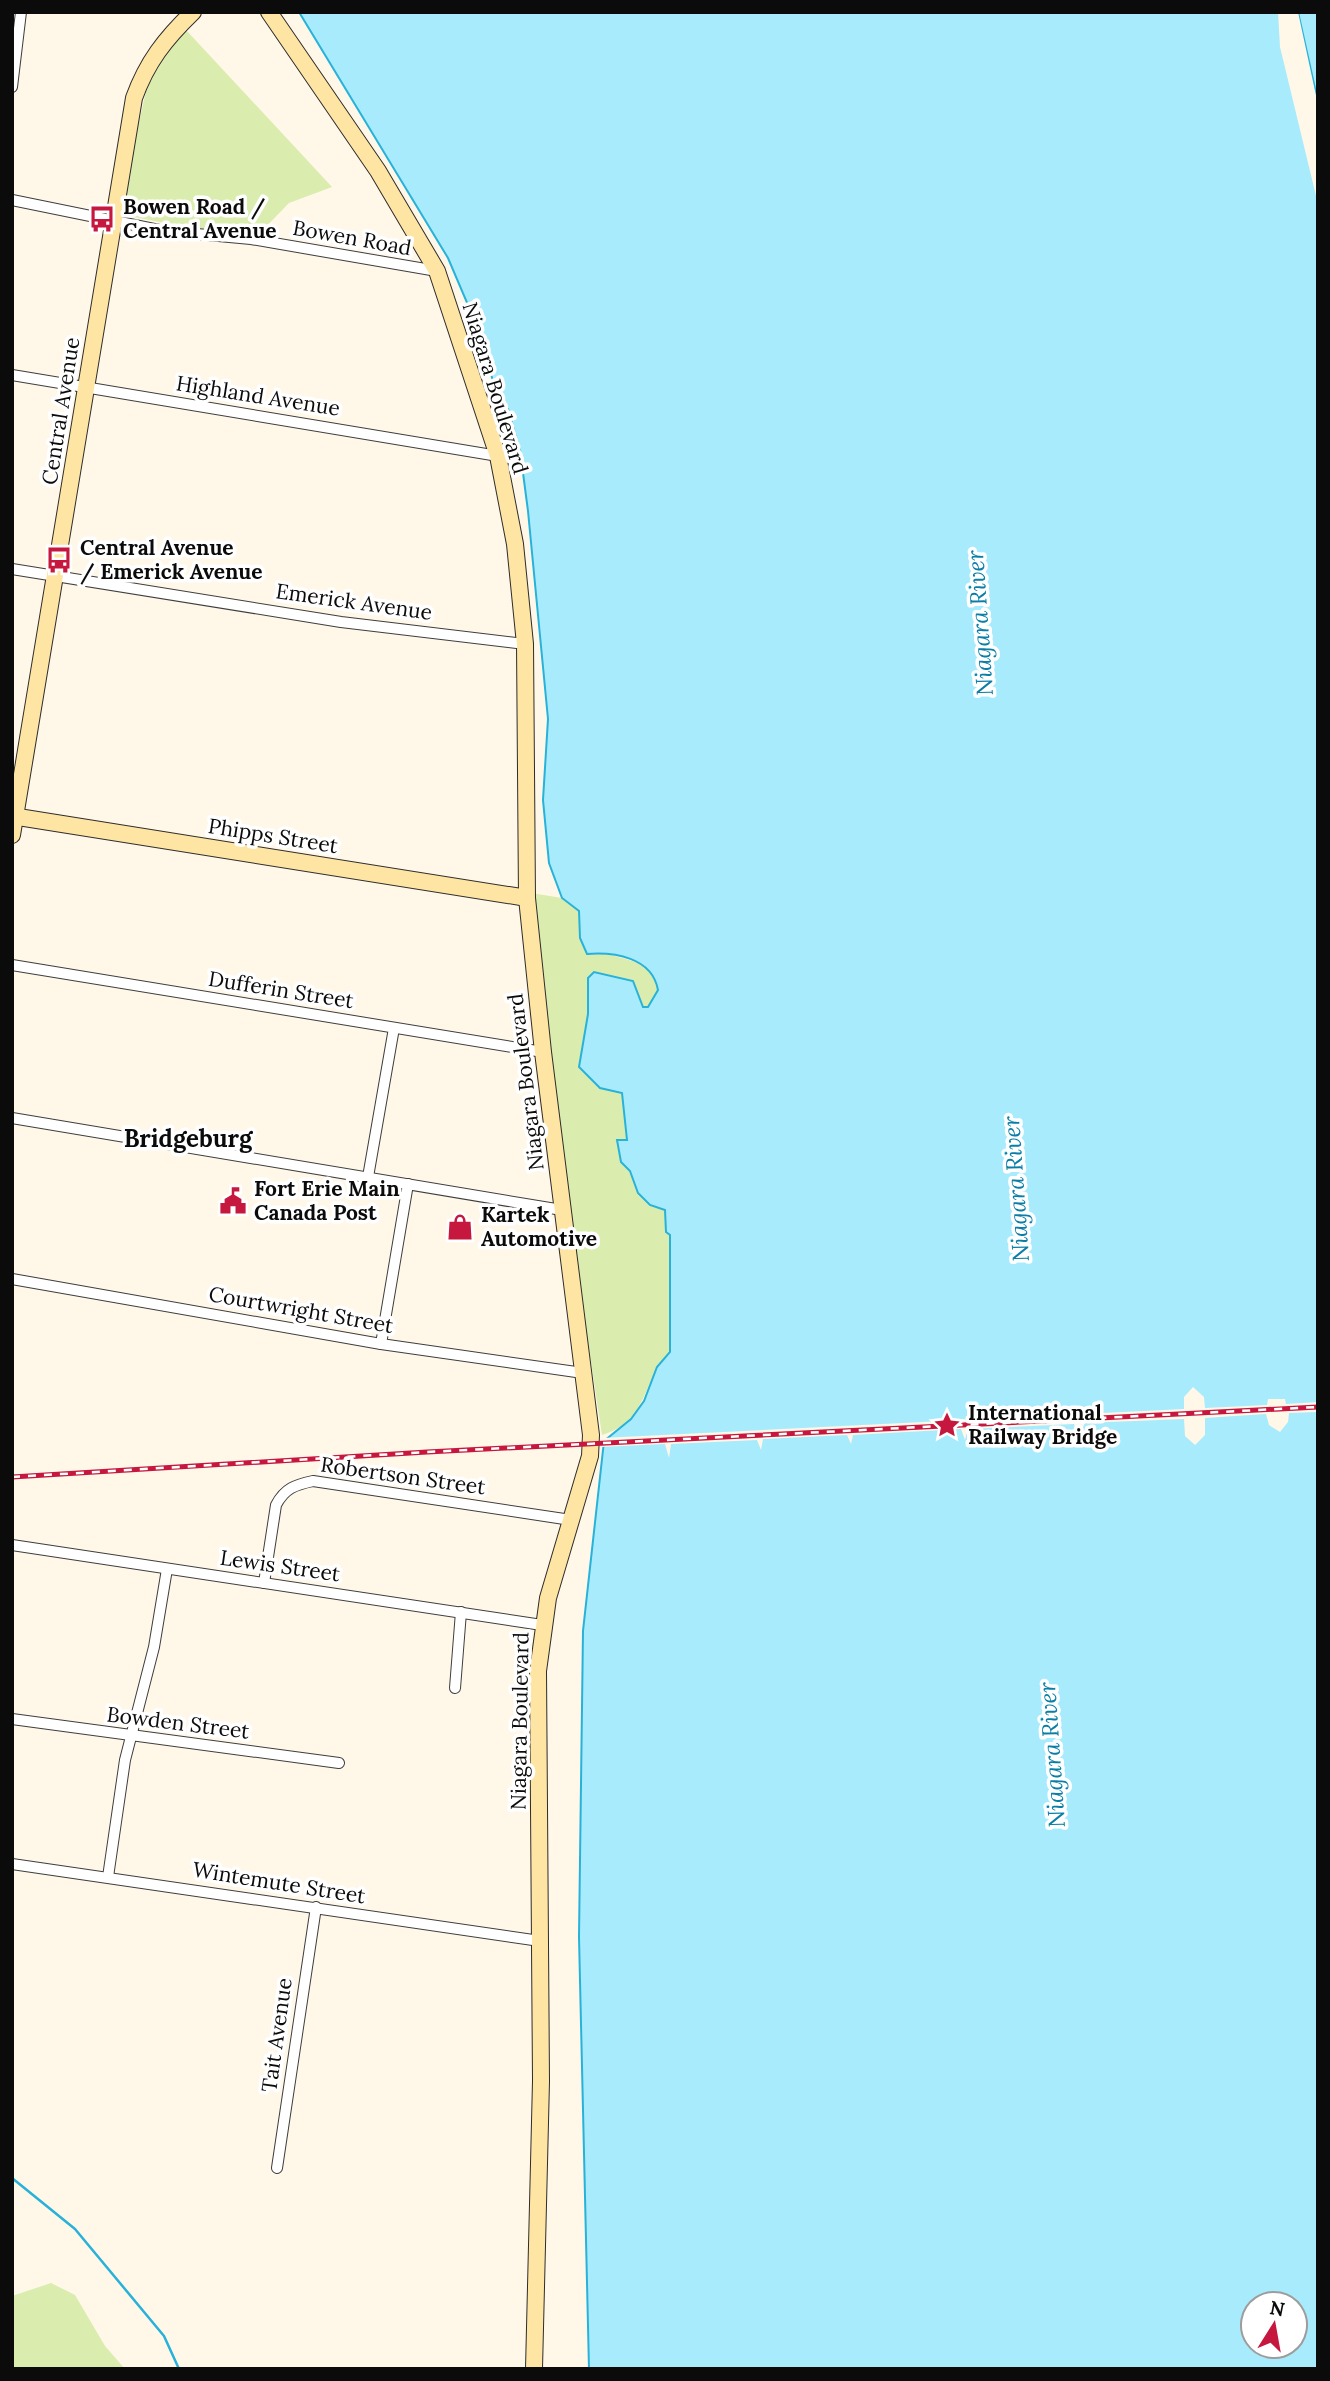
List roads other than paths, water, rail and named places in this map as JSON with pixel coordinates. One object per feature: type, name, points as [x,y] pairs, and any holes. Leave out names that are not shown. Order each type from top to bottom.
[{"type":"main road","name":"Central Avenue","points":[[12,835],[134,98],[145,69],[162,42],[193,12]]},
{"type":"main road","name":"Niagara Boulevard","points":[[269,12],[378,171],[437,271],[498,456],[515,544],[525,644],[527,898],[543,1052],[583,1373],[590,1456],[542,1625],[538,1671],[541,2081],[534,2369]]},
{"type":"main road","name":"Phipps Street","points":[[14,816],[527,898]]},
{"type":"street","points":[[12,87],[21,12]]},
{"type":"street","name":"Bowen Road","points":[[12,200],[164,231],[251,239],[437,271]]},
{"type":"street","name":"Highland Avenue","points":[[12,375],[498,456]]},
{"type":"street","name":"Emerick Avenue","points":[[12,569],[341,622],[525,644]]},
{"type":"street","name":"Dufferin Street","points":[[12,965],[543,1052]]},
{"type":"street","points":[[368,1177],[394,1028]]},
{"type":"street","points":[[12,1118],[562,1210]]},
{"type":"street","points":[[381,1344],[408,1184]]},
{"type":"street","name":"Courtwright Street","points":[[12,1279],[381,1344],[583,1373]]},
{"type":"street","name":"Robertson Street","points":[[264,1583],[276,1505],[282,1493],[291,1486],[313,1481],[571,1520]]},
{"type":"street","name":"Lewis Street","points":[[12,1545],[542,1625]]},
{"type":"street","points":[[108,1877],[130,1736],[154,1647],[167,1569]]},
{"type":"street","points":[[456,1688],[461,1612]]},
{"type":"street","name":"Bowden Street","points":[[12,1719],[340,1763]]},
{"type":"street","name":"Wintemute Street","points":[[12,1864],[540,1941]]},
{"type":"street","name":"Tait Avenue","points":[[277,2168],[316,1908]]},
{"type":"water","name":"Niagara River","points":[[299,12],[1283,12],[1318,162],[1318,2369],[589,2369],[579,1937],[583,1631],[604,1441],[631,1419],[644,1401],[657,1367],[670,1352],[670,1235],[666,1232],[665,1210],[650,1205],[638,1193],[630,1171],[621,1162],[617,1140],[627,1140],[622,1093],[600,1088],[579,1067],[588,1014],[588,978],[594,972],[633,981],[643,1007],[648,1007],[658,990],[648,970],[640,964],[620,956],[587,954],[580,938],[579,911],[562,898],[549,863],[543,800],[548,719],[520,450],[508,409],[501,407],[474,319],[448,258]]},
{"type":"water","points":[[1298,12],[1318,12],[1318,102]]},
{"type":"waterway","points":[[12,2178],[75,2229],[164,2336],[179,2369]]},
{"type":"railway","points":[[12,1477],[427,1452],[1318,1407]]},
{"type":"place","name":"Bowen Road / Central Avenue","points":[[102,219]]},
{"type":"place","name":"Central Avenue / Emerick Avenue","points":[[59,560]]},
{"type":"place","name":"Fort Erie Main Canada Post","points":[[233,1201]]},
{"type":"place","name":"Kartek Automotive","points":[[460,1227]]},
{"type":"place","name":"International Railway Bridge","points":[[947,1425]]},
{"type":"district","name":"Bridgeburg","points":[[188,1139]]}]
